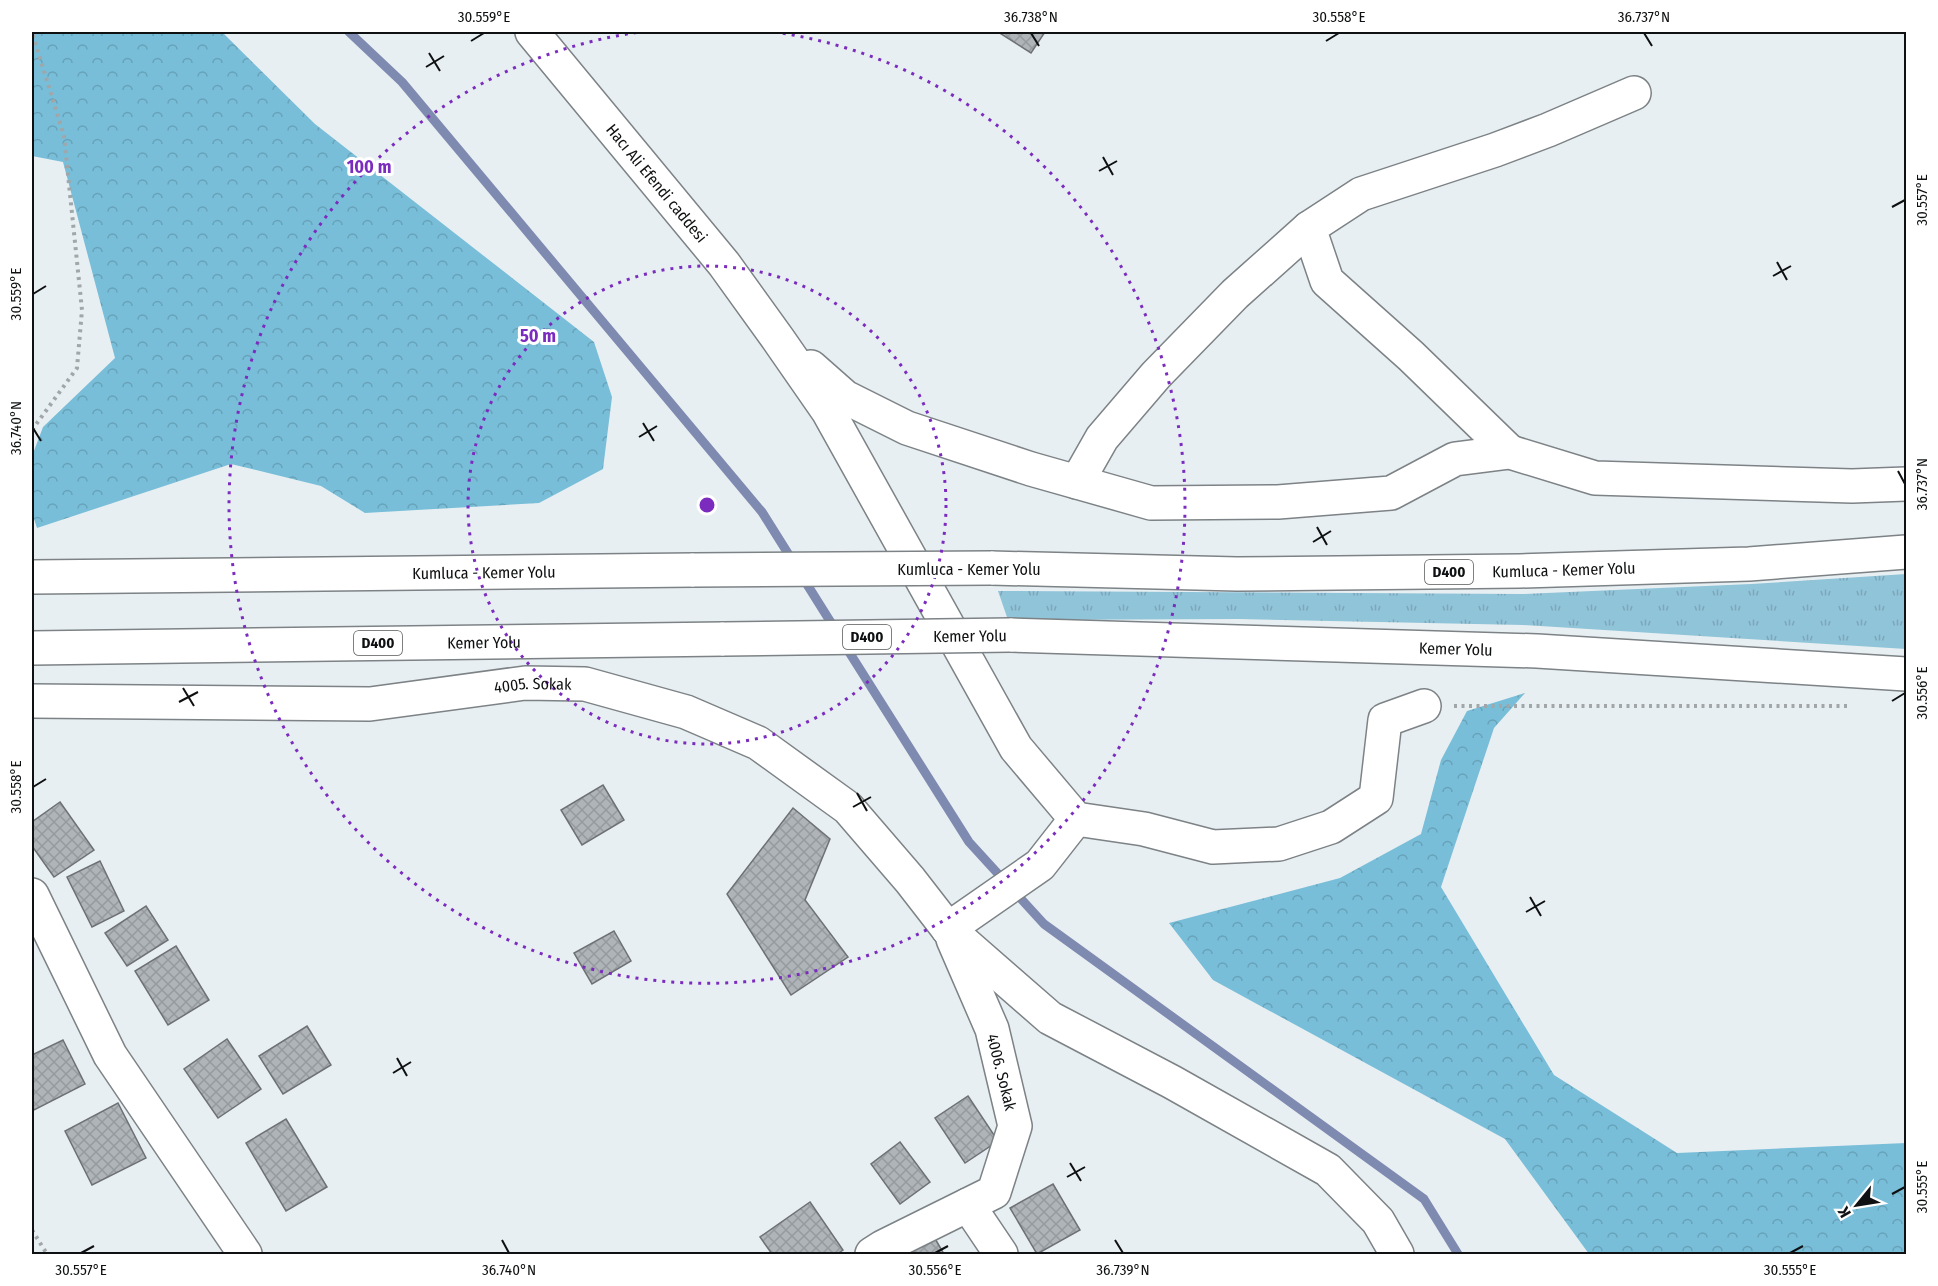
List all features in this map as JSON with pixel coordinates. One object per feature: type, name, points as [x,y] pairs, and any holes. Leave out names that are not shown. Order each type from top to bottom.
[{"type":"main road","name":"Hacı Ali Efendi caddesi","points":[[532,32],[724,264],[778,339]]},
{"type":"main road","points":[[1077,482],[1102,438],[1156,375],[1235,294],[1309,228],[1361,194],[1495,150],[1634,93]]},
{"type":"main road","points":[[1309,228],[1327,281],[1410,356],[1510,452]]},
{"type":"main road","points":[[778,339],[845,397],[907,428],[1151,503],[1278,502],[1391,493],[1455,459],[1510,452],[1595,478],[1852,486],[1906,484]]},
{"type":"main road","points":[[778,339],[828,411],[1016,748],[1076,819],[1144,829],[1214,847],[1279,844],[1331,827],[1376,798],[1385,720],[1424,706]]},
{"type":"main road","name":"Kumluca - Kemer Yolu","points":[[32,577],[991,568],[1237,574],[1520,571],[1749,564],[1906,552]]},
{"type":"main road","name":"Kemer Yolu","points":[[32,648],[1010,635],[1537,651],[1906,674]]},
{"type":"main road","points":[[521,641],[525,683]]},
{"type":"main road","name":"4005. Sokak","points":[[32,701],[370,704],[525,683],[585,684],[686,712],[758,743],[848,808],[910,880],[948,929]]},
{"type":"main road","points":[[1076,819],[1040,865],[948,929],[1050,1018],[1172,1082],[1328,1170],[1378,1221],[1397,1254]]},
{"type":"main road","points":[[32,895],[110,1055],[245,1254]]},
{"type":"main road","name":"4006. Sokak","points":[[872,1254],[994,1192],[1015,1126],[992,1029],[948,929]]},
{"type":"main road","points":[[968,1205],[1001,1254]]},
{"type":"path","points":[[32,32],[64,136],[82,310],[77,368],[32,430]]},
{"type":"path","points":[[1424,706],[1859,706]]},
{"type":"path","points":[[32,1230],[47,1254]]},
{"type":"green space","points":[[32,32],[222,32],[315,124],[594,342],[612,397],[603,469],[539,503],[365,513],[321,486],[231,464],[37,528],[32,513],[32,456],[43,427],[115,358],[63,162],[32,156]]},
{"type":"green space","points":[[1906,574],[1906,649],[1523,625],[1238,619],[1008,620],[998,591],[1524,594],[1751,584]]},
{"type":"green space","points":[[1525,693],[1494,728],[1441,887],[1554,1075],[1677,1153],[1906,1143],[1906,1254],[1589,1254],[1505,1139],[1213,980],[1169,923],[1340,878],[1421,834],[1441,760],[1467,711]]},
{"type":"building","points":[[998,32],[1045,32],[1031,53]]},
{"type":"building","points":[[603,785],[624,820],[582,845],[561,810]]},
{"type":"building","points":[[60,802],[94,850],[54,877],[32,846],[32,822]]},
{"type":"building","points":[[793,808],[830,839],[805,900],[848,957],[791,995],[727,894]]},
{"type":"building","points":[[100,861],[124,911],[92,927],[67,877]]},
{"type":"building","points":[[146,906],[168,940],[127,966],[105,933]]},
{"type":"building","points":[[614,931],[631,961],[592,984],[574,953]]},
{"type":"building","points":[[176,946],[209,1000],[168,1025],[135,971]]},
{"type":"building","points":[[307,1026],[331,1065],[283,1094],[259,1056]]},
{"type":"building","points":[[227,1039],[261,1089],[218,1118],[184,1069]]},
{"type":"building","points":[[63,1040],[85,1084],[34,1110],[32,1055]]},
{"type":"building","points":[[968,1096],[998,1141],[965,1163],[935,1118]]},
{"type":"building","points":[[118,1103],[146,1158],[92,1185],[65,1131]]},
{"type":"building","points":[[286,1119],[327,1187],[286,1211],[246,1143]]},
{"type":"building","points":[[900,1142],[930,1182],[900,1204],[871,1164]]},
{"type":"building","points":[[1053,1184],[1080,1230],[1037,1254],[1010,1208]]},
{"type":"building","points":[[810,1202],[843,1250],[837,1254],[772,1254],[760,1237]]},
{"type":"building","points":[[930,1230],[944,1254],[886,1254]]},
{"type":"waterway","points":[[349,32],[402,82],[762,512],[794,563]]},
{"type":"waterway","points":[[803,578],[835,629]]},
{"type":"waterway","points":[[844,644],[969,842],[1044,924],[1424,1199],[1458,1254]]}]
